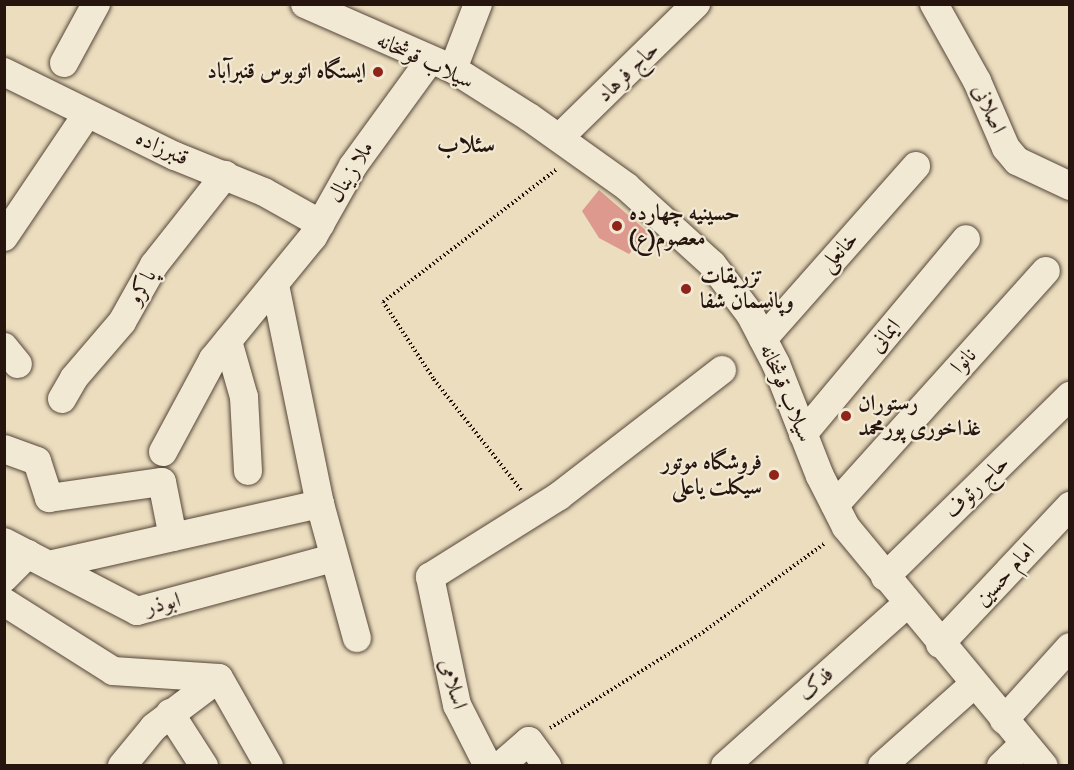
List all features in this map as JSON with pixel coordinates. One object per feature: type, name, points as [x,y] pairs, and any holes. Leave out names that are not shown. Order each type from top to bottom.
[{"type":"street","points":[[64,63],[96,4]]},
{"type":"street","name":"سیلاب قوشخانه","points":[[305,4],[441,65],[569,145],[627,187],[712,264],[750,314],[763,339],[841,516],[885,577],[1044,765]]},
{"type":"street","name":"ملا زینال","points":[[163,452],[202,376],[321,224],[353,166],[441,65],[478,4]]},
{"type":"street","name":"حاج فرهاد","points":[[569,145],[696,4]]},
{"type":"street","name":"اصلانی","points":[[934,4],[977,81],[1006,148],[1017,161],[1070,186]]},
{"type":"street","name":"قنبرزاده","points":[[4,72],[175,156],[225,175],[321,224]]},
{"type":"street","points":[[4,237],[87,114]]},
{"type":"street","name":"خانعلی","points":[[763,339],[916,166]]},
{"type":"street","name":"پاکرو","points":[[62,399],[74,378],[122,322],[154,265],[225,175]]},
{"type":"street","name":"ایمانی","points":[[804,434],[966,239]]},
{"type":"street","name":"نانوا","points":[[841,516],[1046,271]]},
{"type":"street","points":[[275,285],[320,504],[357,638]]},
{"type":"street","points":[[228,341],[244,397],[248,471]]},
{"type":"street","points":[[536,510],[722,370]]},
{"type":"street","name":"حاج رئوف","points":[[885,577],[1070,396]]},
{"type":"street","points":[[4,449],[37,460],[49,498],[162,482],[173,537]]},
{"type":"street","points":[[4,578],[27,554],[173,537],[320,504]]},
{"type":"street","name":"امام حسین","points":[[940,644],[1070,506]]},
{"type":"street","name":"اسلامی","points":[[488,765],[457,705],[445,661],[436,596],[430,577],[536,510]]},
{"type":"street","name":"ابوذر","points":[[27,554],[137,611],[334,558]]},
{"type":"street","points":[[4,602],[112,671],[219,678]]},
{"type":"street","name":"فدک","points":[[725,765],[908,603]]},
{"type":"street","points":[[1004,720],[1070,647]]},
{"type":"street","points":[[122,765],[170,713],[219,678]]},
{"type":"street","points":[[219,678],[269,765]]},
{"type":"street","points":[[882,765],[974,684]]},
{"type":"street","points":[[170,713],[204,765]]},
{"type":"street","points":[[500,765],[529,741],[547,765]]},
{"type":"street","points":[[1001,765],[1024,744]]},
{"type":"path","points":[[536,510],[433,378],[382,302],[569,145]]},
{"type":"path","points":[[529,741],[699,635],[841,516]]},
{"type":"building","name":"حسینیه چهارده معصوم(ع)","points":[[599,190],[649,233],[629,254],[599,238],[582,211]]},
{"type":"place","name":"ایستگاه اتوبوس قنبرآباد","points":[[378,72]]},
{"type":"place","name":"حسینیه چهارده معصوم(ع)","points":[[617,226]]},
{"type":"place","name":"تزریقات وپانسمان شفا","points":[[686,289]]},
{"type":"place","name":"رستوران غذاخوری پورمحمد","points":[[846,416]]},
{"type":"place","name":"فروشگاه موتور سیکلت یاعلی","points":[[774,475]]},
{"type":"district","name":"سئلاب","points":[[466,146]]}]
